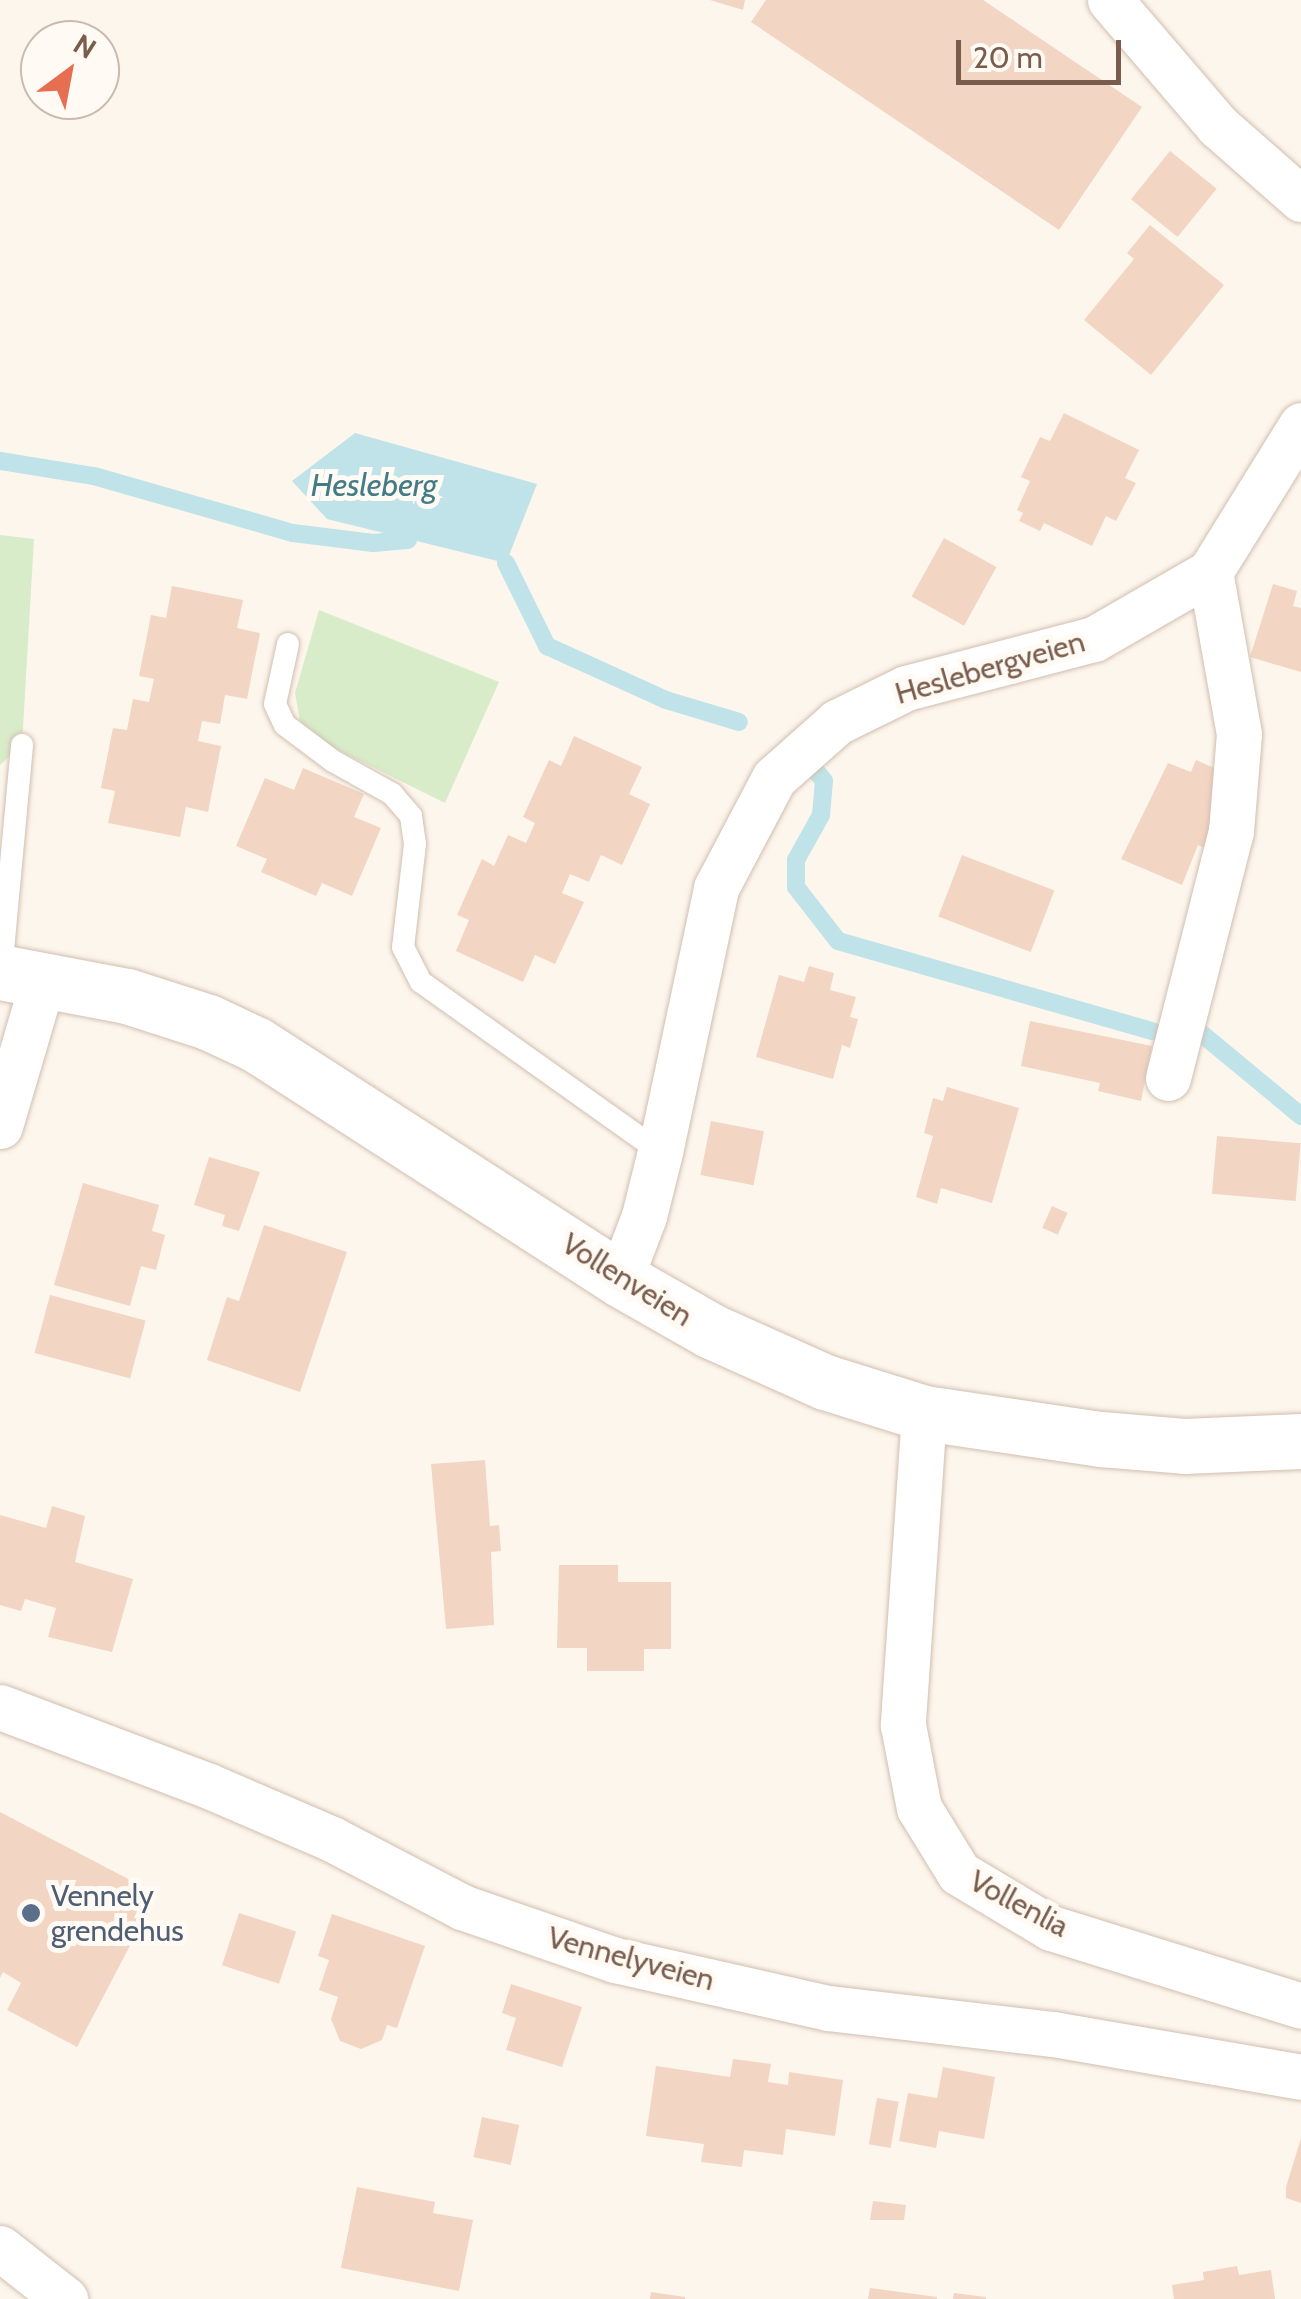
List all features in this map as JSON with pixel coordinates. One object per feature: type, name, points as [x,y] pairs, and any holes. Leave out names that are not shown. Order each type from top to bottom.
[{"type":"main road","name":"Vollenveien","points":[[14,974],[140,1000],[208,1022],[257,1045],[303,1071],[620,1279],[787,1368],[924,1414],[1100,1439],[1184,1446],[1301,1442]]},
{"type":"street","points":[[1110,0],[1218,126],[1301,199]]},
{"type":"street","name":"Heslebergveien","points":[[620,1279],[644,1216],[660,1152],[716,888],[774,778],[838,722],[906,688],[1094,640],[1210,572],[1301,425]]},
{"type":"street","points":[[1168,1078],[1231,832],[1239,734],[1210,572]]},
{"type":"street","points":[[0,1126],[14,974]]},
{"type":"street","name":"Vollenlia","points":[[924,1414],[903,1725],[918,1808],[959,1872],[1051,1928],[1301,2006]]},
{"type":"street","name":"Vennelyveien","points":[[0,1707],[297,1824],[462,1907],[615,1960],[828,2008],[1053,2034],[1301,2077]]},
{"type":"street","points":[[0,2248],[29,2276],[65,2299]]},
{"type":"lane","points":[[288,644],[275,704],[285,725],[333,761],[392,794],[412,816],[415,844],[403,947],[421,982],[660,1152]]},
{"type":"lane","points":[[14,974],[22,745]]},
{"type":"green space","points":[[0,535],[34,539],[22,745],[0,765]]},
{"type":"green space","points":[[319,610],[499,682],[445,803],[332,747],[300,721],[295,693]]},
{"type":"water","name":"Hesleberg","points":[[355,433],[537,484],[506,563],[327,519],[292,481]]},
{"type":"building","points":[[710,0],[745,0],[743,10]]},
{"type":"building","points":[[766,0],[983,0],[1142,107],[1059,230],[751,22]]},
{"type":"building","points":[[1170,151],[1217,189],[1178,237],[1131,199]]},
{"type":"building","points":[[1150,225],[1224,285],[1151,375],[1084,320],[1134,259],[1127,253]]},
{"type":"building","points":[[1064,413],[1139,450],[1125,478],[1136,483],[1116,521],[1106,516],[1092,546],[1044,523],[1040,531],[1019,521],[1023,513],[1017,510],[1030,481],[1021,477],[1040,437],[1050,441]]},
{"type":"building","points":[[944,538],[996,567],[964,626],[912,597]]},
{"type":"building","points":[[1273,584],[1297,591],[1293,606],[1301,608],[1301,672],[1250,657]]},
{"type":"building","points":[[172,586],[243,600],[237,628],[260,633],[247,699],[225,695],[220,724],[202,721],[198,741],[221,746],[208,812],[186,807],[180,837],[108,823],[115,791],[101,788],[113,728],[127,730],[133,699],[149,702],[154,679],[139,676],[151,615],[166,618]]},
{"type":"building","points":[[574,736],[642,767],[629,794],[650,804],[622,865],[601,855],[589,882],[570,874],[562,893],[584,902],[555,964],[535,955],[523,982],[456,951],[469,920],[457,915],[482,859],[494,866],[508,835],[526,843],[535,823],[523,817],[549,760],[561,766]]},
{"type":"building","points":[[1196,760],[1223,772],[1207,849],[1198,845],[1182,885],[1121,859],[1168,763],[1191,772]]},
{"type":"building","points":[[303,768],[364,794],[354,817],[381,828],[352,896],[322,883],[316,896],[261,872],[267,859],[236,846],[265,778],[294,790]]},
{"type":"building","points":[[962,855],[1054,890],[1031,952],[938,917]]},
{"type":"building","points":[[809,966],[834,973],[830,990],[856,997],[850,1017],[858,1019],[850,1048],[842,1045],[833,1079],[756,1057],[779,975],[804,982]]},
{"type":"building","points":[[1030,1021],[1152,1046],[1141,1101],[1098,1091],[1100,1083],[1021,1066]]},
{"type":"building","points":[[947,1087],[1019,1108],[992,1203],[941,1188],[937,1204],[916,1197],[933,1136],[924,1133],[933,1098],[943,1101]]},
{"type":"building","points":[[711,1121],[764,1131],[754,1185],[701,1175]]},
{"type":"building","points":[[1217,1136],[1301,1143],[1296,1201],[1212,1194]]},
{"type":"building","points":[[209,1157],[260,1172],[239,1231],[222,1226],[225,1215],[194,1205]]},
{"type":"building","points":[[83,1183],[159,1205],[152,1231],[165,1235],[156,1270],[141,1266],[130,1306],[54,1285]]},
{"type":"building","points":[[1052,1206],[1068,1213],[1058,1235],[1042,1228]]},
{"type":"building","points":[[264,1225],[347,1252],[300,1392],[207,1360],[227,1297],[239,1301]]},
{"type":"building","points":[[50,1295],[146,1321],[130,1379],[34,1353]]},
{"type":"building","points":[[485,1460],[490,1526],[499,1525],[501,1551],[491,1552],[494,1625],[446,1629],[431,1464]]},
{"type":"building","points":[[52,1506],[85,1516],[75,1562],[133,1579],[112,1652],[48,1637],[56,1608],[25,1599],[21,1611],[0,1605],[0,1515],[46,1528]]},
{"type":"building","points":[[559,1565],[618,1565],[618,1582],[671,1582],[671,1649],[644,1649],[644,1671],[587,1671],[587,1648],[557,1648]]},
{"type":"building","points":[[0,1812],[157,1894],[77,2047],[7,2010],[21,1983],[3,1972],[0,1978]]},
{"type":"building","points":[[239,1913],[296,1932],[279,1984],[222,1965]]},
{"type":"building","points":[[332,1914],[425,1946],[397,2028],[387,2025],[382,2040],[361,2049],[340,2041],[331,2019],[338,1997],[319,1990],[329,1960],[318,1956]]},
{"type":"building","points":[[511,1984],[582,2007],[562,2067],[506,2050],[516,2018],[502,2013]]},
{"type":"building","points":[[733,2059],[771,2064],[768,2082],[788,2085],[789,2072],[843,2080],[835,2136],[786,2129],[783,2155],[744,2150],[742,2167],[701,2162],[704,2144],[646,2136],[656,2066],[730,2077]]},
{"type":"building","points":[[943,2067],[995,2077],[984,2139],[939,2131],[936,2148],[899,2141],[908,2093],[937,2098]]},
{"type":"building","points":[[877,2098],[899,2102],[891,2148],[869,2144]]},
{"type":"building","points":[[482,2117],[519,2125],[511,2165],[473,2157]]},
{"type":"building","points":[[1301,2138],[1301,2203],[1286,2198],[1286,2187]]},
{"type":"building","points":[[357,2187],[435,2202],[433,2213],[473,2220],[459,2291],[341,2268]]},
{"type":"building","points":[[873,2201],[906,2205],[904,2220],[870,2220]]},
{"type":"building","points":[[1237,2266],[1239,2275],[1271,2270],[1275,2299],[1174,2299],[1172,2285],[1204,2280],[1203,2272]]},
{"type":"building","points":[[870,2288],[937,2297],[937,2299],[868,2299]]},
{"type":"building","points":[[651,2292],[685,2297],[685,2299],[650,2299]]},
{"type":"building","points":[[954,2293],[986,2297],[986,2299],[953,2299]]},
{"type":"waterway","points":[[0,461],[94,476],[293,533],[373,543],[408,540]]},
{"type":"waterway","points":[[506,563],[547,646],[666,700],[739,722]]},
{"type":"waterway","points":[[816,771],[824,781],[821,815],[796,860],[796,887],[838,941],[1152,1031]]},
{"type":"waterway","points":[[1202,1034],[1301,1116]]},
{"type":"place","name":"Vennely grendehus","points":[[31,1913]]}]
